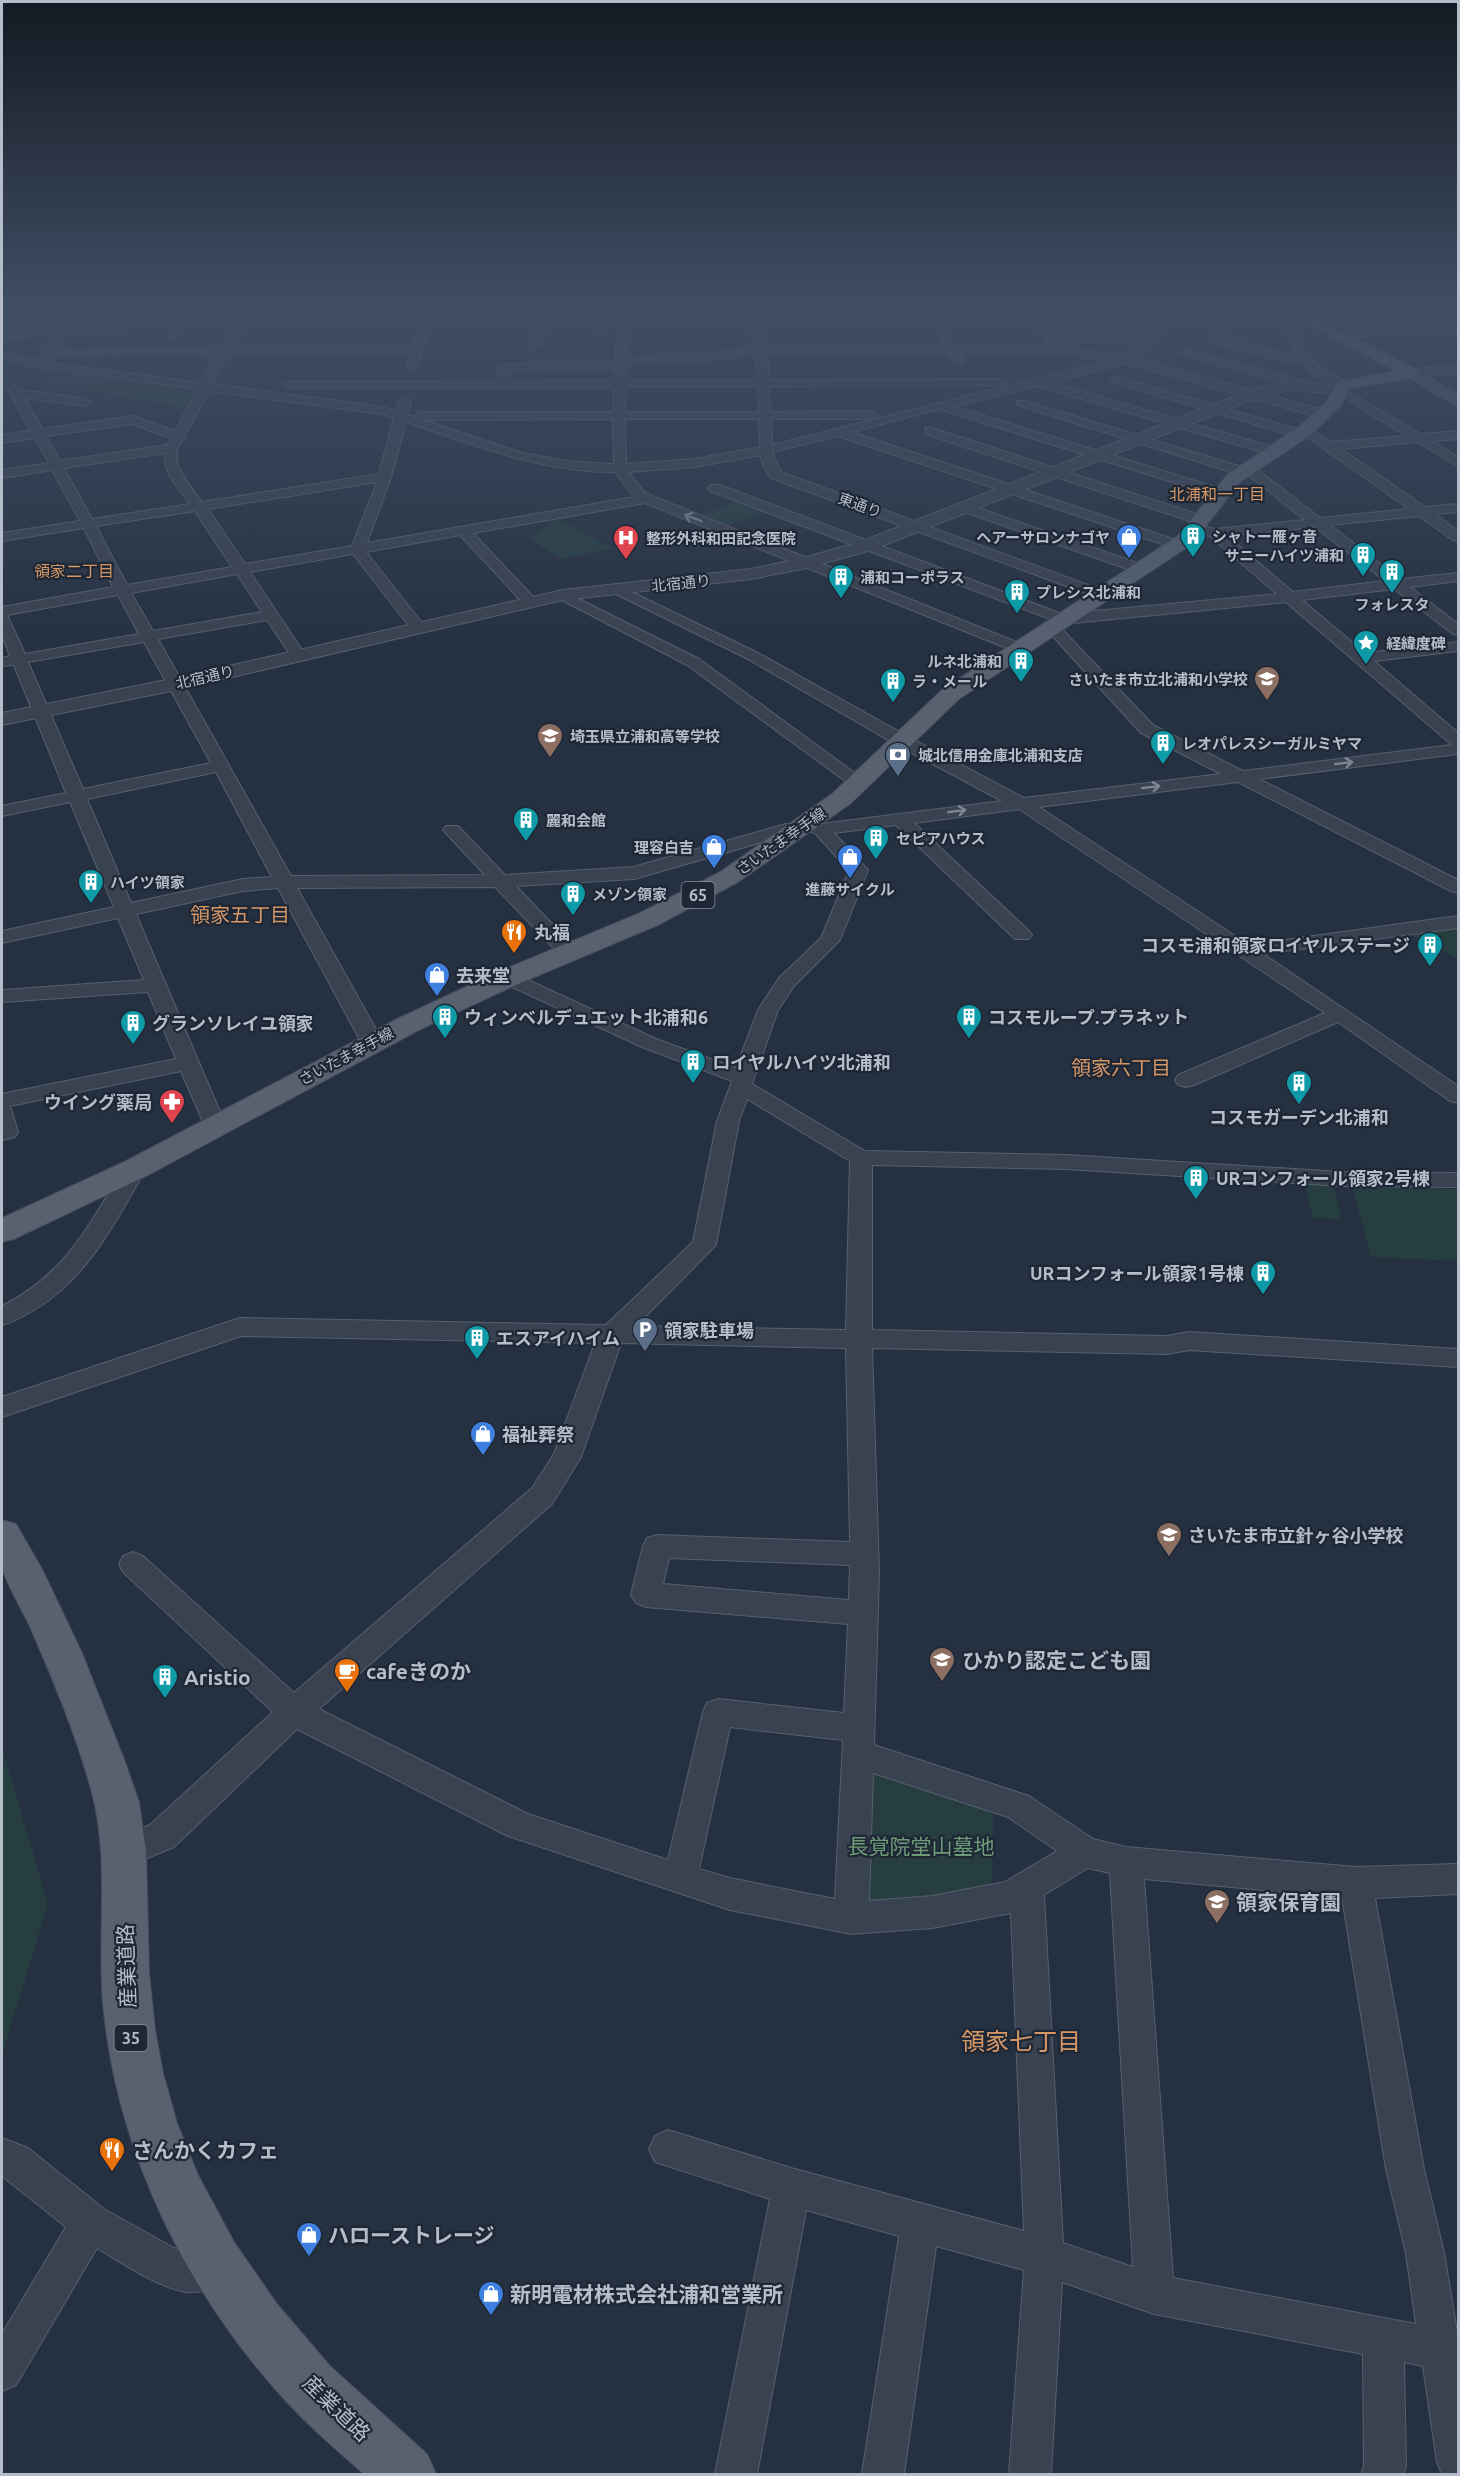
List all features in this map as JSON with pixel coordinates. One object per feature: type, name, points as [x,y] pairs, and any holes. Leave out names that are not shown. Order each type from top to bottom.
[{"type":"main road","name":"さいたま幸手線","points":[[2,1231],[135,1169],[372,1042],[508,978],[649,919],[710,889],[808,829],[951,694],[1197,532],[1220,493],[1244,469],[1310,426]]},
{"type":"main road","name":"産業道路","points":[[2,1535],[38,1601],[82,1704],[111,1780],[123,1853],[129,2026],[142,2089],[160,2148],[187,2210],[218,2268],[281,2354],[331,2405],[407,2475]]},
{"type":"street","points":[[35,426],[122,590],[222,766],[372,1042]]},
{"type":"street","points":[[2,439],[95,426]]},
{"type":"street","points":[[143,426],[176,443]]},
{"type":"street","points":[[185,426],[170,461],[174,472],[200,506],[298,656]]},
{"type":"street","points":[[357,550],[385,477],[398,426]]},
{"type":"street","points":[[428,426],[525,458],[562,465],[620,470],[706,463],[863,426]]},
{"type":"street","points":[[619,426],[620,470],[643,498],[1019,648]]},
{"type":"street","name":"東通り","points":[[765,426],[766,450],[771,470],[776,475],[1102,595]]},
{"type":"street","points":[[1005,426],[1220,493]]},
{"type":"street","points":[[1093,426],[1244,469],[1318,522],[1458,631]]},
{"type":"street","name":"北宿通り","points":[[2,719],[176,684],[563,595],[726,578],[806,563],[866,546],[1171,426]]},
{"type":"street","points":[[1186,426],[1273,451]]},
{"type":"street","points":[[1310,426],[1329,446],[1458,537]]},
{"type":"street","points":[[1402,426],[1458,462]]},
{"type":"street","points":[[929,431],[1054,472],[1197,532],[1289,597],[1458,741]]},
{"type":"street","points":[[840,432],[1009,489],[1197,532],[1458,508]]},
{"type":"street","points":[[1329,446],[1458,435]]},
{"type":"street","points":[[2,474],[176,443]]},
{"type":"street","points":[[2,537],[385,477]]},
{"type":"street","points":[[715,488],[1060,622],[1458,577]]},
{"type":"street","points":[[2,611],[643,498]]},
{"type":"street","points":[[964,507],[1142,570]]},
{"type":"street","points":[[464,531],[530,602]]},
{"type":"street","points":[[357,550],[418,628]]},
{"type":"street","points":[[619,590],[753,656],[901,740],[1020,803],[1340,1014],[1458,1096]]},
{"type":"street","points":[[563,595],[693,662],[858,782]]},
{"type":"street","points":[[10,661],[271,615]]},
{"type":"street","points":[[2,618],[10,661],[40,712],[214,1126]]},
{"type":"street","points":[[1060,622],[1147,729],[1458,886]]},
{"type":"street","points":[[1362,658],[1458,646]]},
{"type":"street","points":[[2,937],[243,885],[285,882],[501,881],[634,873],[786,829],[808,829],[1458,749]]},
{"type":"street","points":[[2,811],[222,766]]},
{"type":"street","points":[[899,818],[1022,935]]},
{"type":"street","points":[[123,1853],[162,1836],[294,1712],[542,1496],[567,1457],[611,1335],[704,1245],[728,1121],[768,1010],[786,982],[830,940],[859,870],[808,829]]},
{"type":"street","points":[[452,830],[569,953]]},
{"type":"street","points":[[1245,951],[1458,922]]},
{"type":"street","points":[[508,978],[649,1043],[741,1081],[861,1158],[1054,1161],[1342,1179],[1458,1180]]},
{"type":"street","points":[[2,996],[155,985]]},
{"type":"street","points":[[1186,1080],[1340,1014]]},
{"type":"street","points":[[2,1101],[187,1063]]},
{"type":"street","points":[[2,1110],[7,1132],[2,1133]]},
{"type":"street","points":[[851,1918],[865,1554],[859,1340],[861,1158]]},
{"type":"street","points":[[2,1316],[53,1283],[82,1255],[135,1169]]},
{"type":"street","points":[[2,1407],[240,1327],[1167,1345],[1189,1341],[1458,1358]]},
{"type":"street","points":[[864,1613],[646,1595],[657,1546],[865,1554]]},
{"type":"street","points":[[134,1563],[294,1712],[520,1826],[680,1879],[730,1894],[851,1918],[932,1912],[1011,1897],[1085,1852]]},
{"type":"street","points":[[680,1879],[718,1712],[858,1741],[1018,1806],[1085,1852],[1126,1862],[1356,1883],[1458,1879]]},
{"type":"street","points":[[1126,1862],[1154,2294]]},
{"type":"street","points":[[1356,1883],[1405,2169],[1425,2253],[1442,2349],[1458,2462]]},
{"type":"street","points":[[1027,1887],[1044,2256],[1030,2475]]},
{"type":"street","points":[[668,2150],[791,2187],[1044,2256],[1154,2294],[1442,2349]]},
{"type":"street","points":[[2,2157],[15,2161],[90,2223],[164,2264],[188,2273],[218,2268]]},
{"type":"street","points":[[736,2475],[791,2187]]},
{"type":"street","points":[[883,2475],[920,2221]]},
{"type":"street","points":[[2,2371],[90,2223]]},
{"type":"street","points":[[1382,2475],[1385,2467],[1383,2339]]},
{"type":"green space","points":[[742,500],[770,512],[724,527],[696,516]]},
{"type":"green space","points":[[558,519],[612,548],[562,559],[529,538]]},
{"type":"green space","points":[[1458,927],[1458,959],[1409,934]]},
{"type":"green space","points":[[1304,1181],[1332,1182],[1342,1219],[1313,1218]]},
{"type":"green space","points":[[1352,1186],[1458,1189],[1458,1261],[1371,1257]]},
{"type":"green space","points":[[2,1747],[48,1904],[2,2055]]},
{"type":"green space","name":"長覚院堂山墓地","points":[[869,1771],[993,1811],[992,1891],[871,1908],[860,1895]]},
{"type":"place","name":"シャトー雁ヶ音","points":[[1193,559]]},
{"type":"place","name":"ヘアーサロンナゴヤ","points":[[1129,560]]},
{"type":"place","name":"整形外科和田記念医院","points":[[626,561]]},
{"type":"place","name":"サニーハイツ浦和","points":[[1363,578]]},
{"type":"place","name":"フォレスタ","points":[[1392,595]]},
{"type":"place","name":"浦和コーポラス","points":[[841,600]]},
{"type":"place","name":"プレシス北浦和","points":[[1017,615]]},
{"type":"place","name":"経緯度碑","points":[[1366,666]]},
{"type":"place","name":"ルネ北浦和","points":[[1021,684]]},
{"type":"place","name":"さいたま市立北浦和小学校","points":[[1267,702]]},
{"type":"place","name":"ラ・メール","points":[[893,704]]},
{"type":"place","name":"埼玉県立浦和高等学校","points":[[550,759]]},
{"type":"place","name":"レオパレスシーガルミヤマ","points":[[1163,766]]},
{"type":"place","name":"城北信用金庫北浦和支店","points":[[898,778]]},
{"type":"place","name":"麗和会館","points":[[526,843]]},
{"type":"place","name":"セピアハウス","points":[[876,861]]},
{"type":"place","name":"理容白吉","points":[[714,870]]},
{"type":"place","name":"進藤サイクル","points":[[850,880]]},
{"type":"place","name":"ハイツ領家","points":[[91,905]]},
{"type":"place","name":"メゾン領家","points":[[573,917]]},
{"type":"place","name":"丸福","points":[[514,955]]},
{"type":"place","name":"コスモ浦和領家ロイヤルステージ","points":[[1430,968]]},
{"type":"place","name":"去来堂","points":[[437,998]]},
{"type":"place","name":"ウィンベルデュエット北浦和6","points":[[445,1040]]},
{"type":"place","name":"コスモループ.プラネット","points":[[969,1040]]},
{"type":"place","name":"グランソレイユ領家","points":[[133,1046]]},
{"type":"place","name":"ロイヤルハイツ北浦和","points":[[693,1085]]},
{"type":"place","name":"コスモガーデン北浦和","points":[[1299,1106]]},
{"type":"place","name":"ウイング薬局","points":[[172,1125]]},
{"type":"place","name":"URコンフォール領家2号棟","points":[[1196,1201]]},
{"type":"place","name":"URコンフォール領家1号棟","points":[[1263,1296]]},
{"type":"place","name":"領家駐車場","points":[[645,1353]]},
{"type":"place","name":"エスアイハイム","points":[[477,1361]]},
{"type":"place","name":"福祉葬祭","points":[[483,1457]]},
{"type":"place","name":"さいたま市立針ヶ谷小学校","points":[[1169,1558]]},
{"type":"place","name":"ひかり認定こども園","points":[[942,1683]]},
{"type":"place","name":"cafeきのか","points":[[347,1694]]},
{"type":"place","name":"Aristio","points":[[165,1700]]},
{"type":"place","name":"領家保育園","points":[[1217,1925]]},
{"type":"place","name":"さんかくカフェ","points":[[112,2173]]},
{"type":"place","name":"ハローストレージ","points":[[309,2258]]},
{"type":"place","name":"新明電材株式会社浦和営業所","points":[[491,2317]]},
{"type":"district","name":"北浦和一丁目","points":[[1217,494]]},
{"type":"district","name":"領家二丁目","points":[[74,571]]},
{"type":"district","name":"領家五丁目","points":[[240,914]]},
{"type":"district","name":"領家六丁目","points":[[1121,1067]]},
{"type":"district","name":"領家七丁目","points":[[1021,2041]]}]
